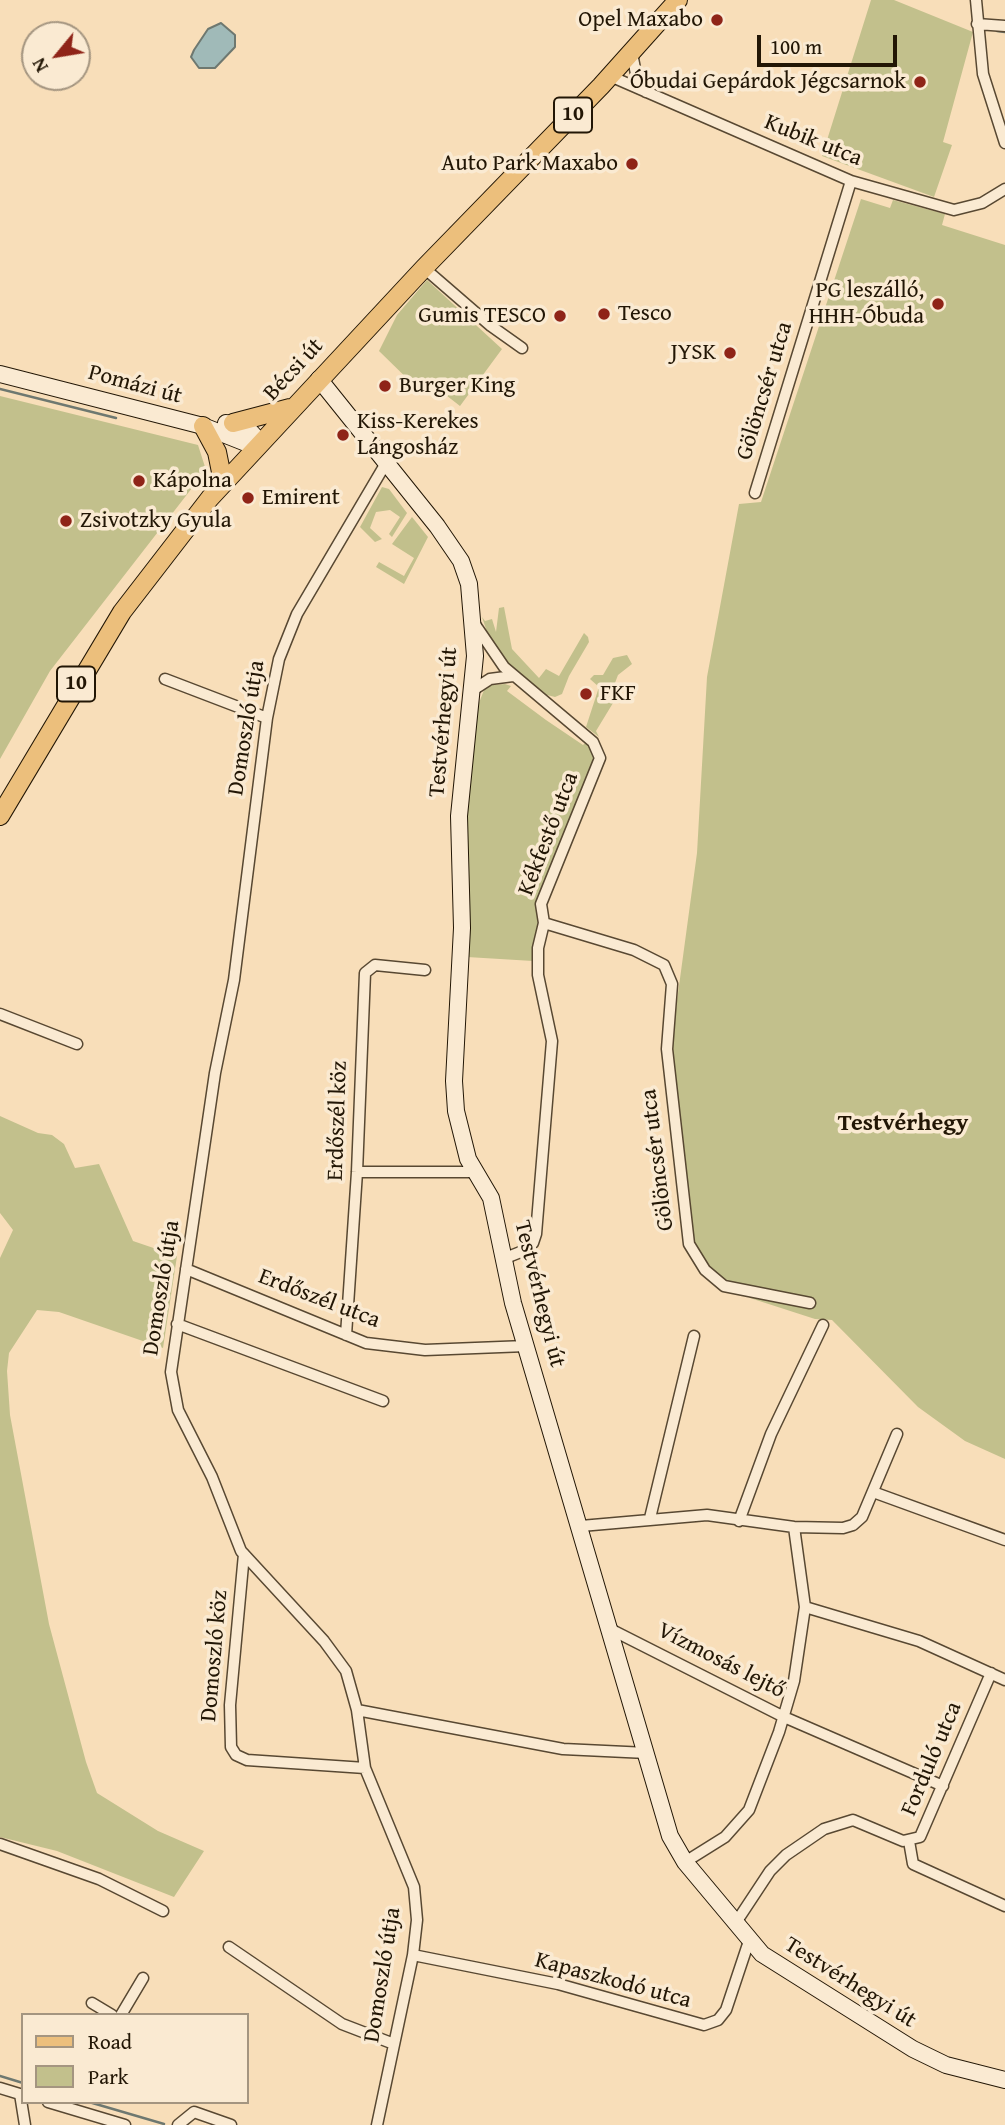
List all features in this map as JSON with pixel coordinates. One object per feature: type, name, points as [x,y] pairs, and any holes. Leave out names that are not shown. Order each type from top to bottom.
[{"type":"main road","name":"Bécsi út","points":[[0,816],[122,611],[156,563],[223,482],[318,379],[632,53],[678,0]]},
{"type":"main road","points":[[231,430],[293,406]]},
{"type":"main road","points":[[204,426],[217,452],[223,482]]},
{"type":"street","points":[[976,0],[983,74],[1005,143]]},
{"type":"street","points":[[977,23],[1005,26]]},
{"type":"street","points":[[632,53],[636,74],[646,92]]},
{"type":"street","name":"Kubik utca","points":[[610,76],[850,181],[954,210],[994,198],[1005,190]]},
{"type":"street","name":"Gölöncsér utca","points":[[755,494],[850,181]]},
{"type":"street","points":[[424,268],[491,326],[522,348]]},
{"type":"street","name":"Pomázi út","points":[[0,374],[204,426],[249,430],[258,444]]},
{"type":"street","name":"Testvérhegyi út","points":[[318,379],[437,526],[461,562],[469,584],[474,622],[473,690],[459,816],[461,973],[454,1081],[462,1144],[491,1198],[503,1259],[526,1346],[612,1630],[670,1836],[685,1862],[749,1941],[795,1978],[913,2049],[946,2065],[1005,2079]]},
{"type":"street","points":[[217,452],[231,430]]},
{"type":"street","name":"Domoszló útja","points":[[377,2125],[413,1955],[417,1920],[414,1887],[365,1768],[357,1710],[346,1671],[337,1657],[244,1555],[206,1462],[176,1402],[171,1360],[215,1073],[234,980],[267,718],[279,659],[291,627],[386,463]]},
{"type":"street","name":"Kékfestő utca","points":[[474,622],[513,676],[593,742],[600,753],[600,762],[543,899],[544,923],[538,948],[538,975],[552,1041],[536,1234],[533,1243],[523,1251],[503,1259]]},
{"type":"street","points":[[473,690],[496,677],[513,676]]},
{"type":"street","points":[[165,679],[267,718]]},
{"type":"street","name":"Gölöncsér utca","points":[[544,923],[651,957],[669,972],[673,996],[667,1049],[689,1244],[705,1270],[724,1286],[810,1303]]},
{"type":"street","name":"Erdőszél köz","points":[[346,1335],[357,1172],[365,974],[375,965],[425,970]]},
{"type":"street","points":[[0,1014],[77,1044]]},
{"type":"street","points":[[357,1172],[475,1172]]},
{"type":"street","name":"Erdőszél utca","points":[[186,1269],[378,1346],[425,1350],[526,1346]]},
{"type":"street","points":[[177,1324],[383,1401]]},
{"type":"street","points":[[739,1521],[771,1434],[823,1325]]},
{"type":"street","points":[[650,1518],[694,1336]]},
{"type":"street","points":[[581,1526],[707,1515],[794,1527],[842,1528],[853,1525],[862,1517],[897,1434]]},
{"type":"street","points":[[873,1492],[1005,1540]]},
{"type":"street","name":"Vízmosás lejtő","points":[[612,1630],[784,1717],[794,1681],[805,1607],[794,1527]]},
{"type":"street","name":"Domoszló köz","points":[[244,1555],[230,1705],[231,1747],[236,1755],[247,1760],[365,1768]]},
{"type":"street","points":[[805,1607],[885,1629],[1005,1680]]},
{"type":"street","name":"Forduló utca","points":[[735,1924],[770,1871],[796,1848],[824,1829],[853,1820],[909,1841],[924,1832],[991,1673]]},
{"type":"street","points":[[357,1710],[563,1749],[647,1753]]},
{"type":"street","points":[[685,1862],[725,1837],[749,1810],[784,1717],[943,1786]]},
{"type":"street","points":[[909,1841],[913,1864],[1005,1906]]},
{"type":"street","points":[[0,1844],[99,1879],[163,1911]]},
{"type":"street","name":"Kapaszkodó utca","points":[[413,1955],[558,1984],[704,2025],[718,2020],[726,2010],[749,1941]]},
{"type":"street","points":[[229,1947],[342,2024],[394,2044]]},
{"type":"street","points":[[122,2013],[144,1979]]},
{"type":"street","points":[[92,2003],[109,2013]]},
{"type":"street","points":[[0,2088],[21,2095]]},
{"type":"street","points":[[23,2104],[25,2125]]},
{"type":"street","points":[[55,2104],[125,2125]]},
{"type":"street","points":[[178,2125],[192,2107],[231,2125]]},
{"type":"green space","points":[[871,0],[894,0],[973,32],[943,142],[952,145],[934,197],[822,156]]},
{"type":"green space","points":[[861,199],[890,208],[893,200],[945,214],[942,225],[1005,245],[1005,1459],[965,1441],[918,1407],[832,1320],[815,1319],[750,1298],[712,1270],[693,1242],[671,1045],[697,853],[707,677],[739,504],[761,502]]},
{"type":"green space","points":[[427,280],[502,349],[460,406],[433,385],[422,393],[379,351],[397,315]]},
{"type":"green space","points":[[0,396],[198,445],[206,470],[50,671],[0,759]]},
{"type":"green space","points":[[382,487],[389,489],[407,513],[392,537],[389,534],[400,517],[390,510],[376,512],[370,528],[382,539],[375,542],[360,527]]},
{"type":"green space","points":[[412,517],[428,537],[404,584],[376,567],[379,562],[404,576],[414,558],[392,544]]},
{"type":"green space","points":[[504,607],[512,649],[539,678],[546,669],[559,676],[584,633],[588,637],[589,642],[562,694],[555,697],[543,694],[507,665],[489,638],[482,617],[485,621],[492,619],[496,632],[499,608]]},
{"type":"green space","points":[[627,655],[632,664],[618,675],[610,696],[613,703],[596,731],[599,737],[586,727],[599,687],[590,679],[594,675],[603,675],[613,658]]},
{"type":"green space","points":[[491,685],[511,686],[507,691],[546,720],[583,745],[586,742],[597,757],[540,920],[533,961],[467,957],[462,863],[477,708],[484,690]]},
{"type":"green space","points":[[0,1116],[38,1133],[52,1135],[64,1144],[75,1168],[99,1164],[133,1241],[177,1256],[163,1348],[59,1312],[37,1310],[9,1353],[7,1371],[10,1415],[49,1624],[86,1762],[97,1793],[158,1831],[204,1851],[174,1897],[57,1851],[0,1837],[0,1258],[13,1230],[0,1213]]},
{"type":"water","points":[[221,23],[235,35],[235,47],[215,68],[199,68],[191,57],[194,50],[208,29]]},
{"type":"waterway","points":[[997,31],[1005,32]]},
{"type":"waterway","points":[[0,389],[116,418]]},
{"type":"waterway","points":[[0,2076],[21,2082]]},
{"type":"waterway","points":[[96,2104],[164,2124]]},
{"type":"place","name":"Opel Maxabo","points":[[717,20]]},
{"type":"place","name":"Óbudai Gepárdok Jégcsarnok","points":[[920,82]]},
{"type":"place","name":"Auto Park Maxabo","points":[[632,164]]},
{"type":"place","name":"PG leszálló, HHH-Óbuda","points":[[938,304]]},
{"type":"place","name":"Tesco","points":[[604,314]]},
{"type":"place","name":"Gumis TESCO","points":[[560,316]]},
{"type":"place","name":"JYSK","points":[[730,353]]},
{"type":"place","name":"Burger King","points":[[385,386]]},
{"type":"place","name":"Kiss-Kerekes Lángosház","points":[[343,435]]},
{"type":"place","name":"Kápolna","points":[[139,481]]},
{"type":"place","name":"Emirent","points":[[248,498]]},
{"type":"place","name":"Zsivotzky Gyula","points":[[66,521]]},
{"type":"place","name":"FKF","points":[[586,694]]},
{"type":"district","name":"Testvérhegy","points":[[903,1124]]}]
